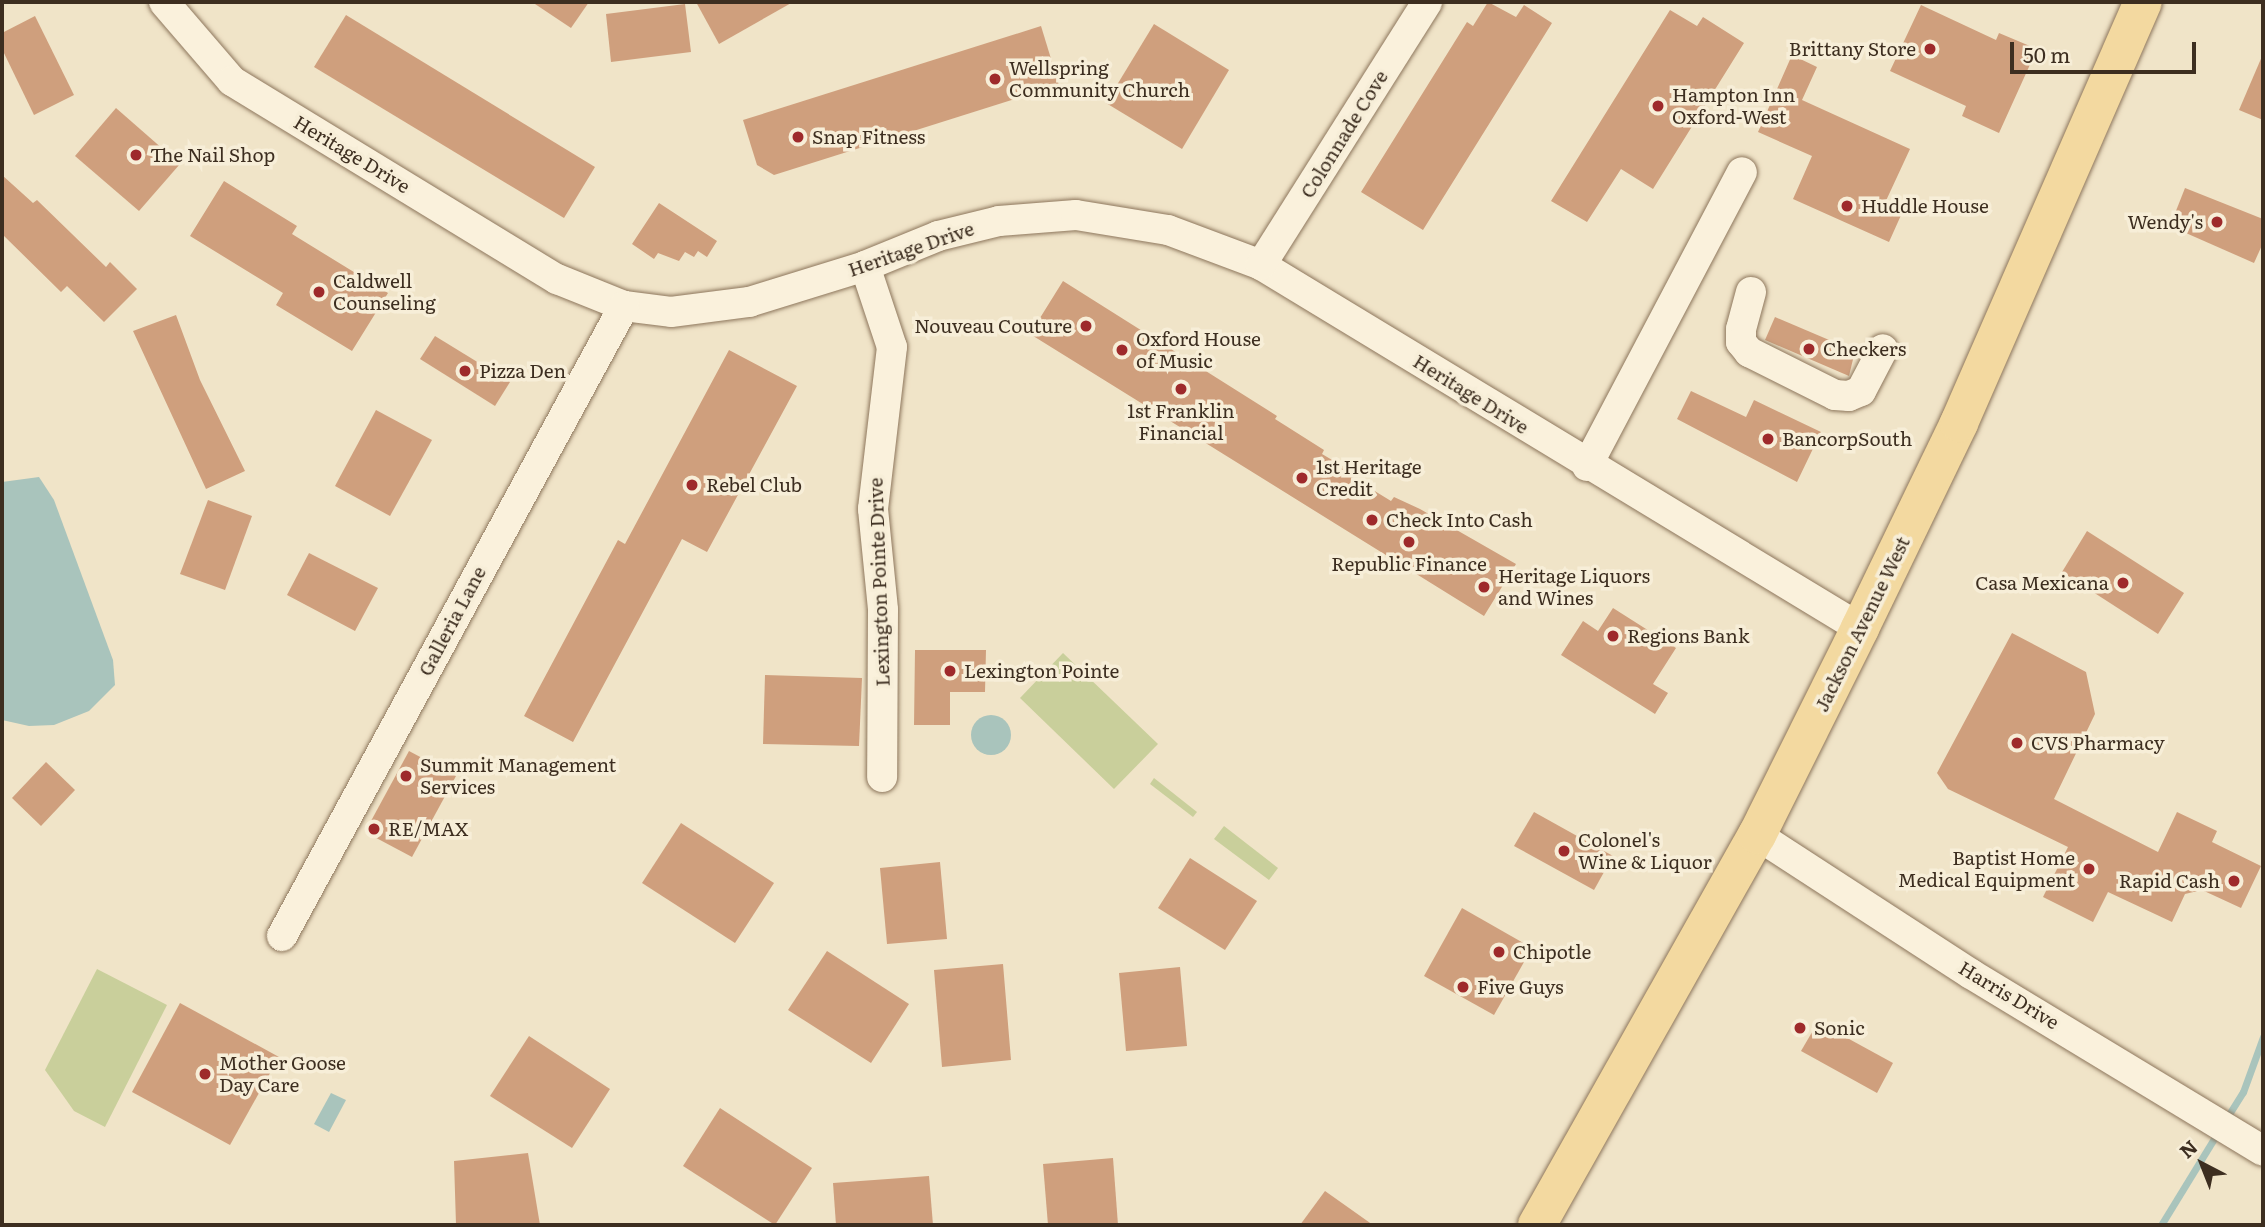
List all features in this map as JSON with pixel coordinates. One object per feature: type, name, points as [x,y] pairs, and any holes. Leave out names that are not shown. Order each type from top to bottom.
[{"type":"main road","name":"Jackson Avenue West","points":[[1537,1225],[1757,835],[1860,628],[1959,423],[2143,2]]},
{"type":"street","name":"Heritage Drive","points":[[164,2],[232,81],[557,279],[624,306],[671,312],[713,310],[865,266],[938,236],[999,221],[1076,215],[1168,230],[1261,265],[1587,466],[1860,628]]},
{"type":"street","name":"Colonnade Cove","points":[[1261,265],[1427,2]]},
{"type":"street","points":[[1587,466],[1742,172]]},
{"type":"street","name":"Lexington Pointe Drive","points":[[865,266],[892,346],[873,509],[883,610],[882,777]]},
{"type":"street","points":[[1751,292],[1741,342],[1749,352],[1835,395],[1849,396],[1861,391],[1883,349]]},
{"type":"street","name":"Galleria Lane","points":[[282,936],[624,306]]},
{"type":"street","name":"Harris Drive","points":[[1757,835],[1971,974],[2252,1144]]},
{"type":"green space","points":[[1063,653],[1158,744],[1114,789],[1020,698]]},
{"type":"green space","points":[[1154,778],[1197,812],[1193,817],[1150,784]]},
{"type":"green space","points":[[1224,826],[1278,868],[1269,880],[1214,839]]},
{"type":"green space","points":[[97,969],[167,1005],[105,1127],[74,1111],[45,1070]]},
{"type":"water","points":[[39,477],[54,500],[113,660],[115,685],[89,711],[54,725],[29,726],[2,720],[2,482]]},
{"type":"water","points":[[991,715],[999,716],[1005,721],[1010,727],[1010,743],[1005,749],[999,754],[991,755],[983,754],[977,749],[972,743],[971,735],[972,727],[977,721],[983,716]]},
{"type":"water","points":[[331,1093],[346,1100],[329,1132],[314,1124]]},
{"type":"building","points":[[532,2],[589,2],[571,28]]},
{"type":"building","points":[[696,2],[793,2],[719,44]]},
{"type":"building","points":[[1488,2],[1516,17],[1524,5],[1552,23],[1423,230],[1361,192],[1467,22],[1473,26]]},
{"type":"building","points":[[685,4],[691,52],[611,62],[606,14]]},
{"type":"building","points":[[1921,5],[1996,40],[1999,33],[2037,49],[1999,133],[1962,116],[1966,106],[1890,71]]},
{"type":"building","name":"Hampton Inn Oxford-West","points":[[1670,10],[1697,26],[1703,17],[1744,43],[1653,189],[1621,169],[1587,222],[1551,201]]},
{"type":"building","points":[[346,15],[595,167],[564,218],[314,67]]},
{"type":"building","points":[[35,16],[74,95],[34,115],[2,49],[2,33]]},
{"type":"building","points":[[1154,24],[1229,70],[1182,149],[1106,103]]},
{"type":"building","points":[[1041,26],[1059,85],[774,175],[757,165],[743,120]]},
{"type":"building","points":[[2263,54],[2263,120],[2239,110]]},
{"type":"building","points":[[1792,55],[1817,67],[1802,100],[1910,149],[1884,205],[1902,213],[1889,242],[1793,199],[1812,156],[1758,132]]},
{"type":"building","points":[[116,108],[180,164],[139,211],[75,156]]},
{"type":"building","points":[[2,175],[33,203],[37,200],[106,267],[110,262],[137,289],[104,322],[67,286],[61,292],[2,234]]},
{"type":"building","points":[[224,181],[297,226],[292,234],[388,293],[352,351],[276,305],[283,293],[190,236]]},
{"type":"building","name":"Wendy's","points":[[2185,188],[2263,219],[2263,243],[2254,263],[2170,226]]},
{"type":"building","points":[[659,203],[717,241],[707,257],[698,251],[694,257],[685,252],[679,261],[658,253],[654,259],[632,244]]},
{"type":"building","points":[[1063,281],[1277,416],[1275,419],[1324,450],[1322,454],[1344,467],[1342,471],[1391,501],[1394,497],[1420,509],[1516,564],[1484,616],[1030,334]]},
{"type":"building","points":[[176,315],[200,380],[245,471],[206,489],[133,331]]},
{"type":"building","name":"Checkers","points":[[1775,317],[1855,351],[1849,376],[1765,340]]},
{"type":"building","name":"Pizza Den","points":[[435,336],[510,382],[495,406],[420,359]]},
{"type":"building","points":[[729,350],[797,386],[707,552],[682,539],[573,742],[524,716],[618,540],[625,544]]},
{"type":"building","name":"BancorpSouth","points":[[1691,391],[1746,417],[1754,400],[1821,432],[1797,482],[1677,419]]},
{"type":"building","points":[[376,410],[432,440],[390,516],[335,486]]},
{"type":"building","points":[[208,500],[252,516],[225,590],[180,574]]},
{"type":"building","name":"Casa Mexicana","points":[[2087,531],[2184,593],[2158,634],[2062,572]]},
{"type":"building","points":[[309,553],[378,588],[355,631],[287,595]]},
{"type":"building","points":[[1613,608],[1676,648],[1653,684],[1668,693],[1655,714],[1561,655],[1583,621],[1598,631]]},
{"type":"building","points":[[2012,633],[2086,672],[2095,714],[2054,799],[2158,852],[2177,812],[2217,831],[2212,842],[2261,866],[2241,908],[2202,890],[2185,894],[2172,922],[2108,892],[2093,922],[2043,897],[2068,847],[1948,789],[1937,773]]},
{"type":"building","name":"Lexington Pointe","points":[[915,650],[986,650],[985,692],[950,692],[950,725],[914,725]]},
{"type":"building","points":[[765,675],[862,678],[859,746],[763,744]]},
{"type":"building","points":[[409,751],[456,776],[412,857],[365,832]]},
{"type":"building","points":[[46,762],[75,790],[41,826],[12,798]]},
{"type":"building","name":"Colonel's Wine & Liquor","points":[[1534,812],[1613,856],[1594,890],[1514,846]]},
{"type":"building","points":[[681,823],[774,883],[735,943],[642,883]]},
{"type":"building","points":[[1190,858],[1257,901],[1225,950],[1158,908]]},
{"type":"building","points":[[940,862],[947,939],[887,944],[880,868]]},
{"type":"building","points":[[1462,908],[1532,948],[1494,1015],[1424,976]]},
{"type":"building","points":[[827,951],[909,1004],[871,1063],[788,1010]]},
{"type":"building","points":[[1003,964],[1011,1060],[942,1067],[934,970]]},
{"type":"building","points":[[1180,967],[1187,1046],[1126,1051],[1119,973]]},
{"type":"building","name":"Mother Goose Day Care","points":[[180,1003],[279,1057],[230,1145],[132,1092]]},
{"type":"building","points":[[1818,1022],[1893,1063],[1877,1093],[1801,1051]]},
{"type":"building","points":[[529,1036],[610,1089],[572,1148],[490,1096]]},
{"type":"building","points":[[720,1108],[812,1168],[775,1225],[683,1166]]},
{"type":"building","points":[[528,1153],[540,1225],[456,1225],[454,1161]]},
{"type":"building","points":[[1113,1158],[1118,1225],[1048,1225],[1043,1164]]},
{"type":"building","points":[[929,1176],[933,1225],[836,1225],[833,1183]]},
{"type":"building","points":[[1325,1191],[1373,1225],[1300,1225]]},
{"type":"waterway","points":[[2226,1119],[2243,1092],[2263,1037]]},
{"type":"waterway","points":[[2161,1225],[2218,1132]]},
{"type":"place","name":"Brittany Store","points":[[1930,49]]},
{"type":"place","name":"Wellspring Community Church","points":[[995,79]]},
{"type":"place","name":"Hampton Inn Oxford-West","points":[[1658,106]]},
{"type":"place","name":"Snap Fitness","points":[[798,137]]},
{"type":"place","name":"The Nail Shop","points":[[136,155]]},
{"type":"place","name":"Huddle House","points":[[1847,206]]},
{"type":"place","name":"Wendy's","points":[[2217,222]]},
{"type":"place","name":"Caldwell Counseling","points":[[319,292]]},
{"type":"place","name":"Nouveau Couture","points":[[1086,326]]},
{"type":"place","name":"Checkers","points":[[1809,349]]},
{"type":"place","name":"Oxford House of Music","points":[[1122,350]]},
{"type":"place","name":"Pizza Den","points":[[465,371]]},
{"type":"place","name":"1st Franklin Financial","points":[[1181,389]]},
{"type":"place","name":"BancorpSouth","points":[[1768,439]]},
{"type":"place","name":"1st Heritage Credit","points":[[1302,478]]},
{"type":"place","name":"Rebel Club","points":[[692,485]]},
{"type":"place","name":"Check Into Cash","points":[[1372,520]]},
{"type":"place","name":"Republic Finance","points":[[1409,542]]},
{"type":"place","name":"Casa Mexicana","points":[[2123,583]]},
{"type":"place","name":"Heritage Liquors and Wines","points":[[1484,587]]},
{"type":"place","name":"Regions Bank","points":[[1613,636]]},
{"type":"place","name":"Lexington Pointe","points":[[950,671]]},
{"type":"place","name":"CVS Pharmacy","points":[[2017,743]]},
{"type":"place","name":"Summit Management Services","points":[[406,776]]},
{"type":"place","name":"RE/MAX","points":[[374,829]]},
{"type":"place","name":"Colonel's Wine & Liquor","points":[[1564,851]]},
{"type":"place","name":"Baptist Home Medical Equipment","points":[[2089,869]]},
{"type":"place","name":"Rapid Cash","points":[[2234,881]]},
{"type":"place","name":"Chipotle","points":[[1499,952]]},
{"type":"place","name":"Five Guys","points":[[1463,987]]},
{"type":"place","name":"Sonic","points":[[1800,1028]]},
{"type":"place","name":"Mother Goose Day Care","points":[[205,1074]]}]
